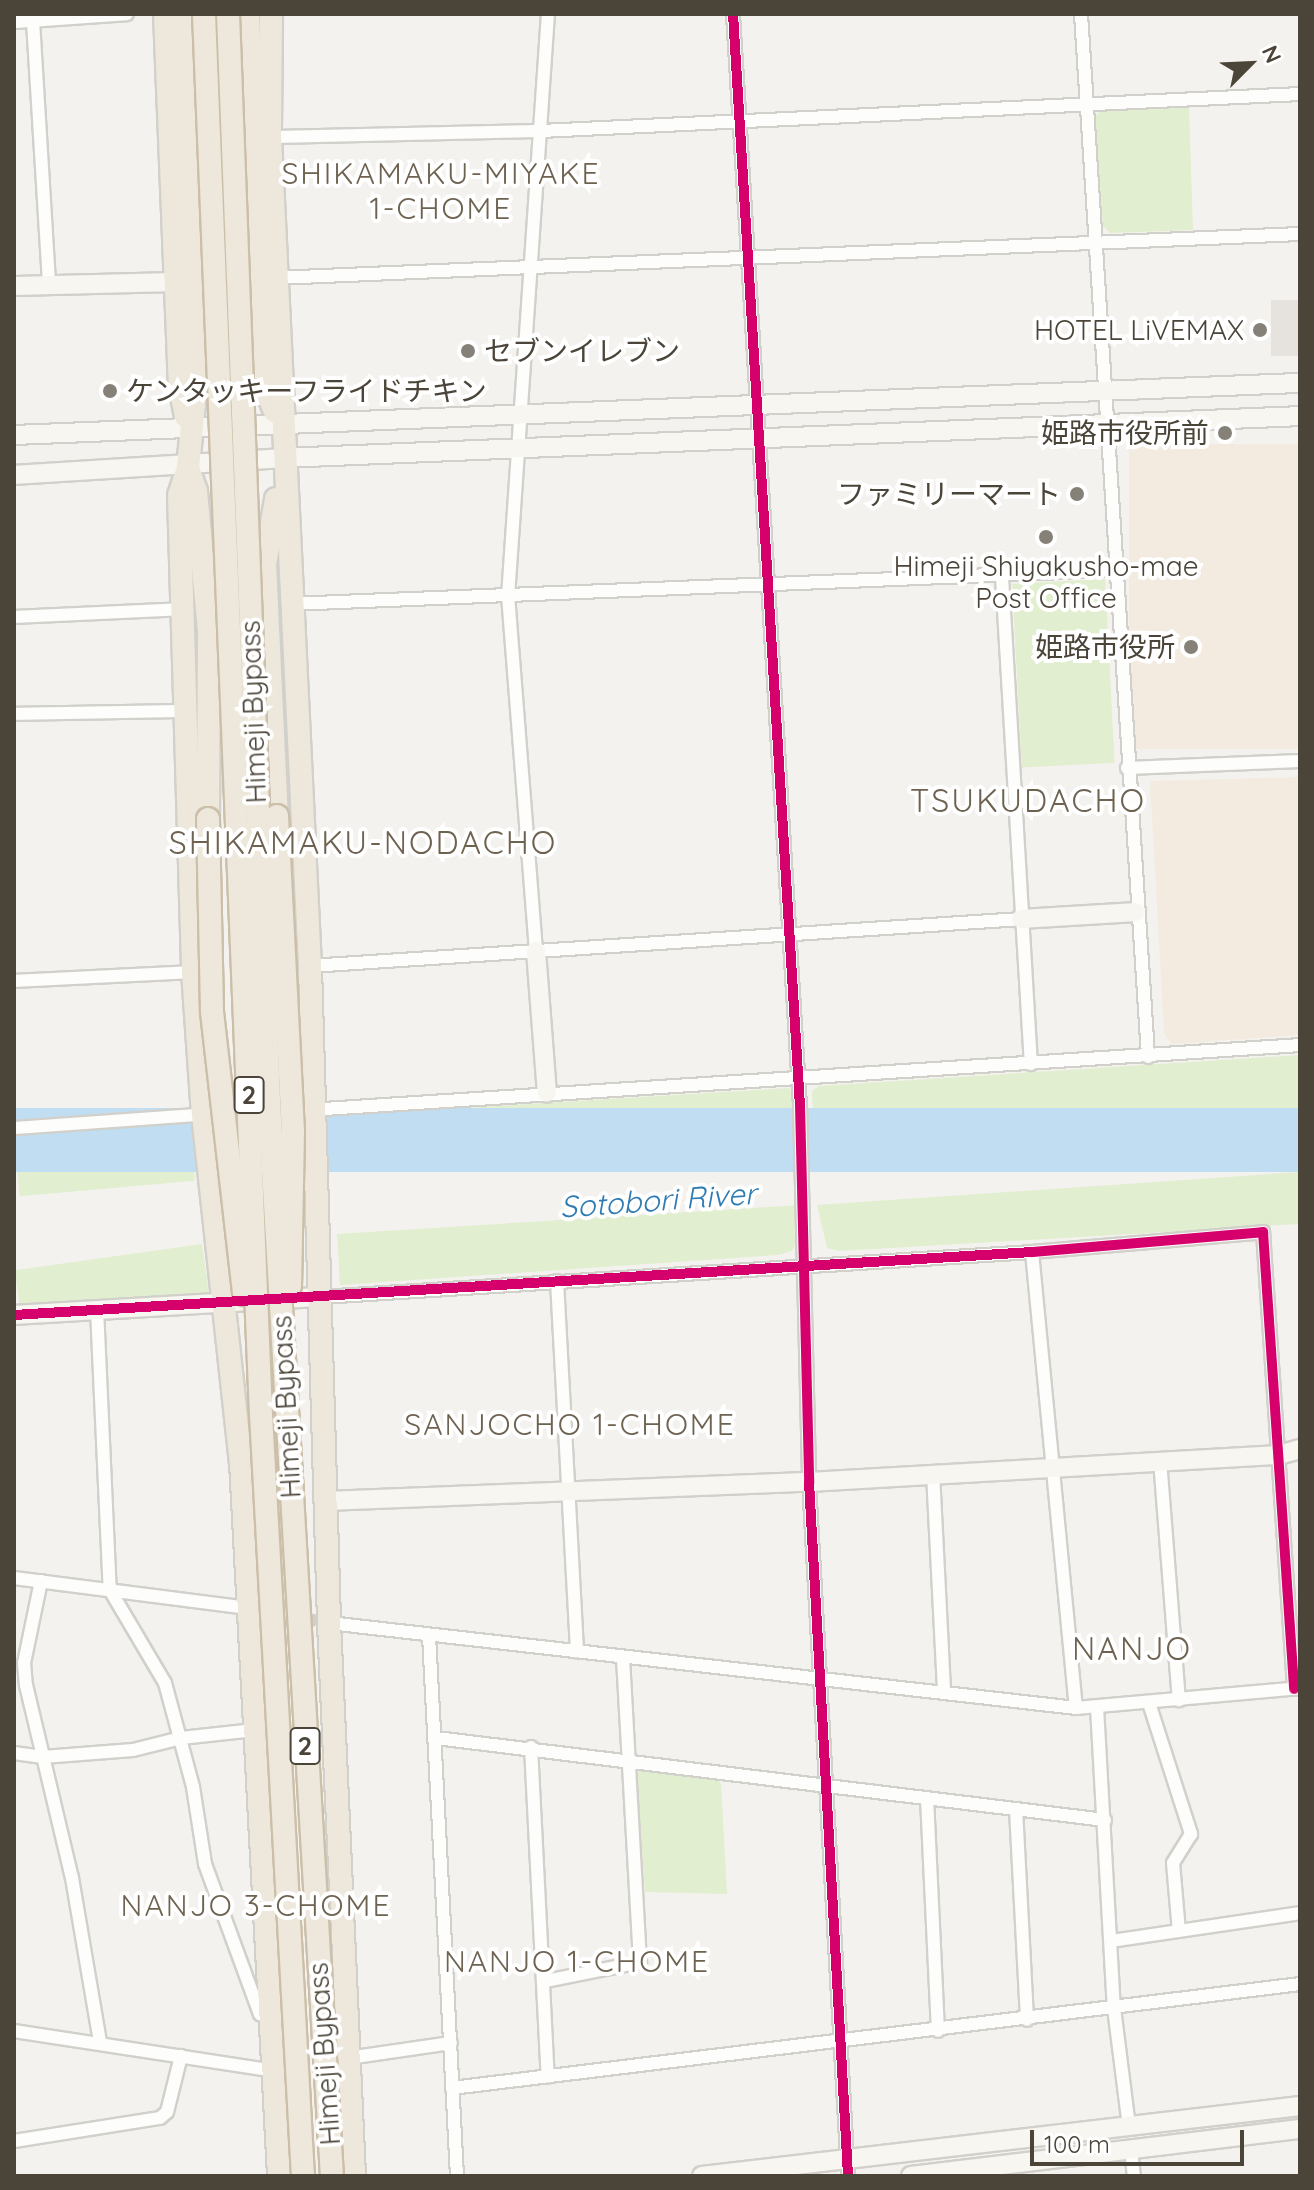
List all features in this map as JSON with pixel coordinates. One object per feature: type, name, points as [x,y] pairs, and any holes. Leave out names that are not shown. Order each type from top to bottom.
[{"type":"highway","points":[[165,14],[180,386],[188,429]]},
{"type":"highway","points":[[184,14],[196,383],[188,429],[188,468],[179,495],[189,711],[193,972],[204,1124],[226,1301],[241,1462],[276,2071],[279,2176]]},
{"type":"highway","name":"Himeji Bypass","points":[[204,14],[261,1414],[303,2176]]},
{"type":"highway","name":"Himeji Bypass","points":[[228,14],[281,1317],[332,2176]]},
{"type":"highway","points":[[248,14],[249,119],[261,377],[282,427]]},
{"type":"highway","points":[[271,14],[270,137],[283,458],[310,966],[312,1110],[329,1501],[329,1623],[354,2176]]},
{"type":"highway","points":[[281,1317],[294,1276],[293,1148],[265,564],[283,458]]},
{"type":"highway","points":[[188,468],[196,491],[209,631],[208,819],[212,1012],[230,1193],[261,1414]]},
{"type":"street","points":[[14,22],[127,14]]},
{"type":"street","points":[[547,1093],[508,597],[524,415],[548,14]]},
{"type":"street","points":[[733,14],[756,439],[800,1105],[807,1245],[801,1267],[809,1482],[848,2167]]},
{"type":"street","points":[[1081,14],[1093,244],[1148,1057]]},
{"type":"street","points":[[33,21],[49,283]]},
{"type":"street","points":[[270,137],[541,131],[1300,94]]},
{"type":"street","points":[[276,278],[1300,234]]},
{"type":"street","points":[[14,286],[176,282]]},
{"type":"street","points":[[14,435],[282,427],[1300,383]]},
{"type":"street","points":[[14,475],[188,468],[283,458],[1300,416]]},
{"type":"street","points":[[291,604],[1114,570]]},
{"type":"street","points":[[1002,577],[1031,1064]]},
{"type":"street","points":[[14,617],[185,609]]},
{"type":"street","points":[[14,714],[189,711]]},
{"type":"street","points":[[1127,768],[1300,761]]},
{"type":"street","points":[[310,966],[1136,912]]},
{"type":"street","points":[[14,981],[193,972]]},
{"type":"street","points":[[14,1128],[204,1124],[312,1110],[547,1093],[1300,1045]]},
{"type":"street","points":[[14,1315],[1032,1252],[1263,1232],[1297,1689],[1076,1708],[329,1623]]},
{"type":"street","points":[[1032,1252],[1049,1465],[1076,1708]]},
{"type":"street","points":[[557,1281],[577,1651]]},
{"type":"street","points":[[97,1309],[110,1590],[165,1683],[181,1738],[205,1864],[260,2014],[272,2016]]},
{"type":"street","points":[[329,1501],[809,1482],[1049,1465],[1279,1455],[1300,1449]]},
{"type":"street","points":[[1160,1460],[1179,1700]]},
{"type":"street","points":[[933,1473],[944,1692]]},
{"type":"street","points":[[14,1578],[248,1608]]},
{"type":"street","points":[[41,1581],[24,1663],[94,1983],[100,2041]]},
{"type":"street","points":[[429,1635],[457,2176]]},
{"type":"street","points":[[546,1981],[640,1962],[623,1657]]},
{"type":"street","points":[[1149,1703],[1191,1834],[1173,1863],[1179,1931]]},
{"type":"street","points":[[1097,1707],[1114,2008],[1129,2126]]},
{"type":"street","points":[[14,1753],[43,1757],[133,1750],[181,1738],[255,1730]]},
{"type":"street","points":[[436,1738],[531,1747],[1105,1820]]},
{"type":"street","points":[[531,1747],[546,1981],[548,2077]]},
{"type":"street","points":[[927,1798],[938,2031]]},
{"type":"street","points":[[1016,1809],[1027,2020]]},
{"type":"street","points":[[1111,1941],[1300,1913]]},
{"type":"street","points":[[452,2088],[841,2043],[1300,1984]]},
{"type":"street","points":[[14,2031],[100,2041],[276,2071]]},
{"type":"street","points":[[348,2058],[451,2043]]},
{"type":"street","points":[[14,2141],[160,2118],[167,2112],[181,2056]]},
{"type":"street","points":[[702,2176],[848,2167],[1129,2126],[1300,2106]]},
{"type":"street","points":[[911,2176],[1300,2129]]},
{"type":"street","points":[[1131,2149],[1134,2176]]},
{"type":"shaded area","points":[[1271,300],[1300,300],[1300,356],[1271,356]]},
{"type":"shaded area","points":[[1129,444],[1300,444],[1300,749],[1129,749]]},
{"type":"shaded area","points":[[1300,777],[1300,1035],[1172,1044],[1164,1034],[1150,781]]},
{"type":"green space","points":[[1189,106],[1193,230],[1110,233],[1103,226],[1095,117],[1102,109]]},
{"type":"green space","points":[[1105,579],[1115,763],[1022,768],[1012,584]]},
{"type":"green space","points":[[1300,1055],[1300,1108],[814,1140],[812,1091],[819,1086]]},
{"type":"green space","points":[[789,1088],[795,1099],[797,1141],[334,1171],[334,1116]]},
{"type":"green space","points":[[190,1125],[195,1181],[20,1196],[15,1140]]},
{"type":"green space","points":[[1300,1172],[1300,1224],[839,1251],[827,1248],[817,1205]]},
{"type":"green space","points":[[801,1205],[801,1234],[792,1251],[778,1255],[340,1285],[337,1234]]},
{"type":"green space","points":[[202,1244],[209,1293],[22,1319],[15,1270]]},
{"type":"green space","points":[[643,1767],[715,1777],[721,1784],[727,1894],[645,1892],[637,1774]]},
{"type":"water","points":[[14,1108],[1300,1108],[1300,1172],[14,1172]]},
{"type":"tunnel","points":[[269,1612],[329,1623]]},
{"type":"cycle path","points":[[733,14],[800,1105],[809,1482],[848,2176]]},
{"type":"cycle path","points":[[14,1315],[1032,1252],[1263,1232],[1294,1689]]},
{"type":"place","name":"HOTEL LiVEMAX","points":[[1260,330]]},
{"type":"place","name":"セブンイレブン","points":[[468,351]]},
{"type":"place","name":"ケンタッキーフライドチキン","points":[[110,391]]},
{"type":"place","name":"姫路市役所前","points":[[1225,433]]},
{"type":"place","name":"ファミリーマート","points":[[1077,494]]},
{"type":"place","name":"Himeji Shiyakusho-mae Post Office","points":[[1046,537]]},
{"type":"place","name":"姫路市役所","points":[[1191,647]]},
{"type":"district","name":"SHIKAMAKU-MIYAKE 1-CHOME","points":[[441,190]]},
{"type":"district","name":"TSUKUDACHO","points":[[1028,800]]},
{"type":"district","name":"SHIKAMAKU-NODACHO","points":[[363,842]]},
{"type":"district","name":"SANJOCHO 1-CHOME","points":[[570,1424]]},
{"type":"district","name":"NANJO","points":[[1132,1648]]},
{"type":"district","name":"NANJO 3-CHOME","points":[[256,1905]]},
{"type":"district","name":"NANJO 1-CHOME","points":[[577,1961]]},
{"type":"water label","name":"Sotobori River","points":[[658,1200]]}]
